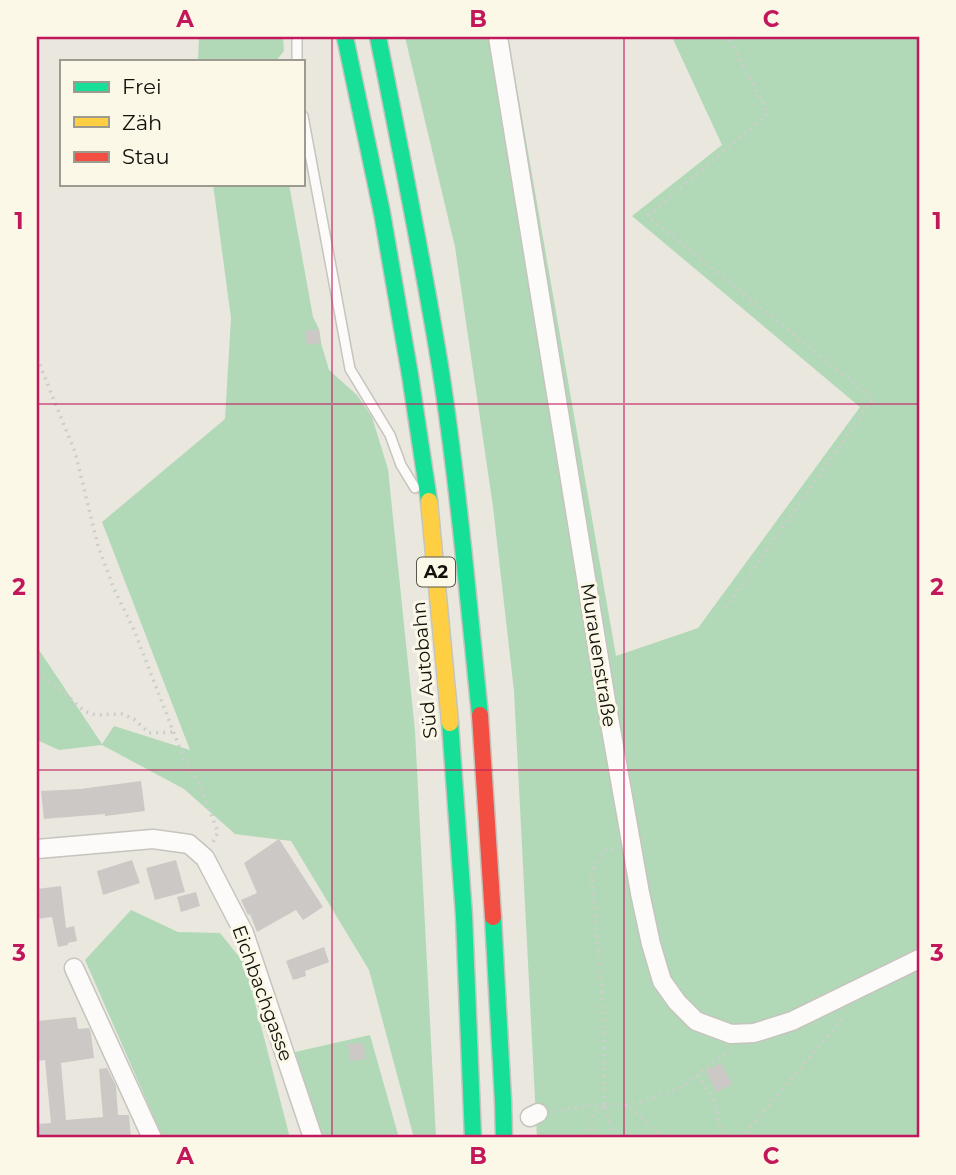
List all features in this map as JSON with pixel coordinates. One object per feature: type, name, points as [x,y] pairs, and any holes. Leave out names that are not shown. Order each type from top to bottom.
[{"type":"highway","name":"Süd Autobahn","points":[[345,37],[382,213],[431,516],[448,691],[461,877],[473,1138]]},
{"type":"highway","name":"A2","points":[[378,37],[413,211],[440,368],[460,512],[483,748],[504,1138]]},
{"type":"street","name":"Murauenstraße","points":[[498,37],[631,848],[651,944],[662,981],[677,1002],[696,1021],[731,1034],[754,1033],[792,1021],[919,959]]},
{"type":"street","points":[[37,849],[153,839],[189,844],[205,858]]},
{"type":"street","name":"Eichbachgasse","points":[[205,858],[244,933],[313,1138]]},
{"type":"street","points":[[74,968],[152,1138]]},
{"type":"lane","points":[[297,37],[297,60]]},
{"type":"lane","points":[[383,58],[384,37]]},
{"type":"lane","points":[[304,121],[351,369],[390,435],[401,465],[431,516]]},
{"type":"path","points":[[726,608],[873,399],[648,216],[768,113],[728,37]]},
{"type":"path","points":[[37,358],[75,452],[98,546],[114,589],[134,630],[186,764],[199,783],[218,832],[205,858]]},
{"type":"path","points":[[37,673],[59,688],[84,711],[96,715],[122,714],[134,719],[149,733],[173,732]]},
{"type":"path","points":[[611,1138],[605,1105],[602,993],[591,871],[606,850],[631,848]]},
{"type":"path","points":[[741,1138],[845,1015]]},
{"type":"path","points":[[534,1115],[605,1105],[626,1106],[666,1094],[684,1086],[729,1051],[731,1034]]},
{"type":"path","points":[[698,1075],[716,1107],[721,1138]]},
{"type":"path","points":[[592,1138],[592,1115],[605,1105]]},
{"type":"path","points":[[626,1106],[661,1138]]},
{"type":"green space","points":[[199,37],[283,37],[284,51],[277,60],[198,60]]},
{"type":"green space","points":[[405,37],[508,37],[616,656],[698,628],[860,407],[632,216],[722,145],[672,37],[919,37],[919,1138],[537,1138],[514,691],[493,507],[455,247]]},
{"type":"green space","points":[[213,186],[289,186],[313,317],[319,329],[329,370],[357,395],[372,417],[388,469],[415,731],[436,1138],[414,1138],[369,970],[291,841],[235,834],[184,789],[102,745],[59,750],[37,740],[37,647],[102,744],[114,726],[190,750],[102,522],[225,419],[231,318]]},
{"type":"green space","points":[[131,910],[178,932],[220,933],[245,964],[290,1138],[163,1138],[85,960]]},
{"type":"green space","points":[[370,1035],[399,1138],[322,1138],[295,1052]]},
{"type":"building","points":[[319,329],[321,343],[307,345],[305,331]]},
{"type":"building","points":[[141,781],[145,811],[44,819],[41,791]]},
{"type":"building","points":[[279,839],[323,907],[303,920],[296,910],[257,932],[241,900],[257,893],[244,863]]},
{"type":"building","points":[[132,860],[140,883],[103,895],[97,871]]},
{"type":"building","points":[[176,860],[185,892],[155,900],[146,868]]},
{"type":"building","points":[[61,886],[66,928],[74,926],[77,941],[58,947],[52,917],[37,919],[37,889]]},
{"type":"building","points":[[196,892],[200,906],[181,912],[177,897]]},
{"type":"building","points":[[324,947],[329,962],[305,971],[306,976],[293,980],[286,961]]},
{"type":"building","points":[[76,1017],[78,1029],[89,1028],[94,1058],[61,1063],[66,1120],[103,1117],[99,1069],[107,1068],[116,1086],[118,1115],[129,1115],[131,1138],[38,1138],[37,1124],[51,1123],[45,1060],[37,1061],[37,1021]]},
{"type":"building","points":[[364,1043],[365,1059],[350,1061],[348,1044]]},
{"type":"building","points":[[721,1063],[732,1084],[717,1092],[705,1071]]},
{"type":"traffic: fast","points":[[345,37],[382,213],[429,501]]},
{"type":"traffic: fast","points":[[378,37],[440,366],[480,715]]},
{"type":"traffic: fast","points":[[450,723],[464,916],[473,1138]]},
{"type":"traffic: fast","points":[[493,917],[503,1100]]},
{"type":"traffic: fast","points":[[503,1100],[504,1138]]},
{"type":"traffic: slow","points":[[429,501],[450,723]]},
{"type":"traffic: jam","points":[[480,715],[493,917]]}]
